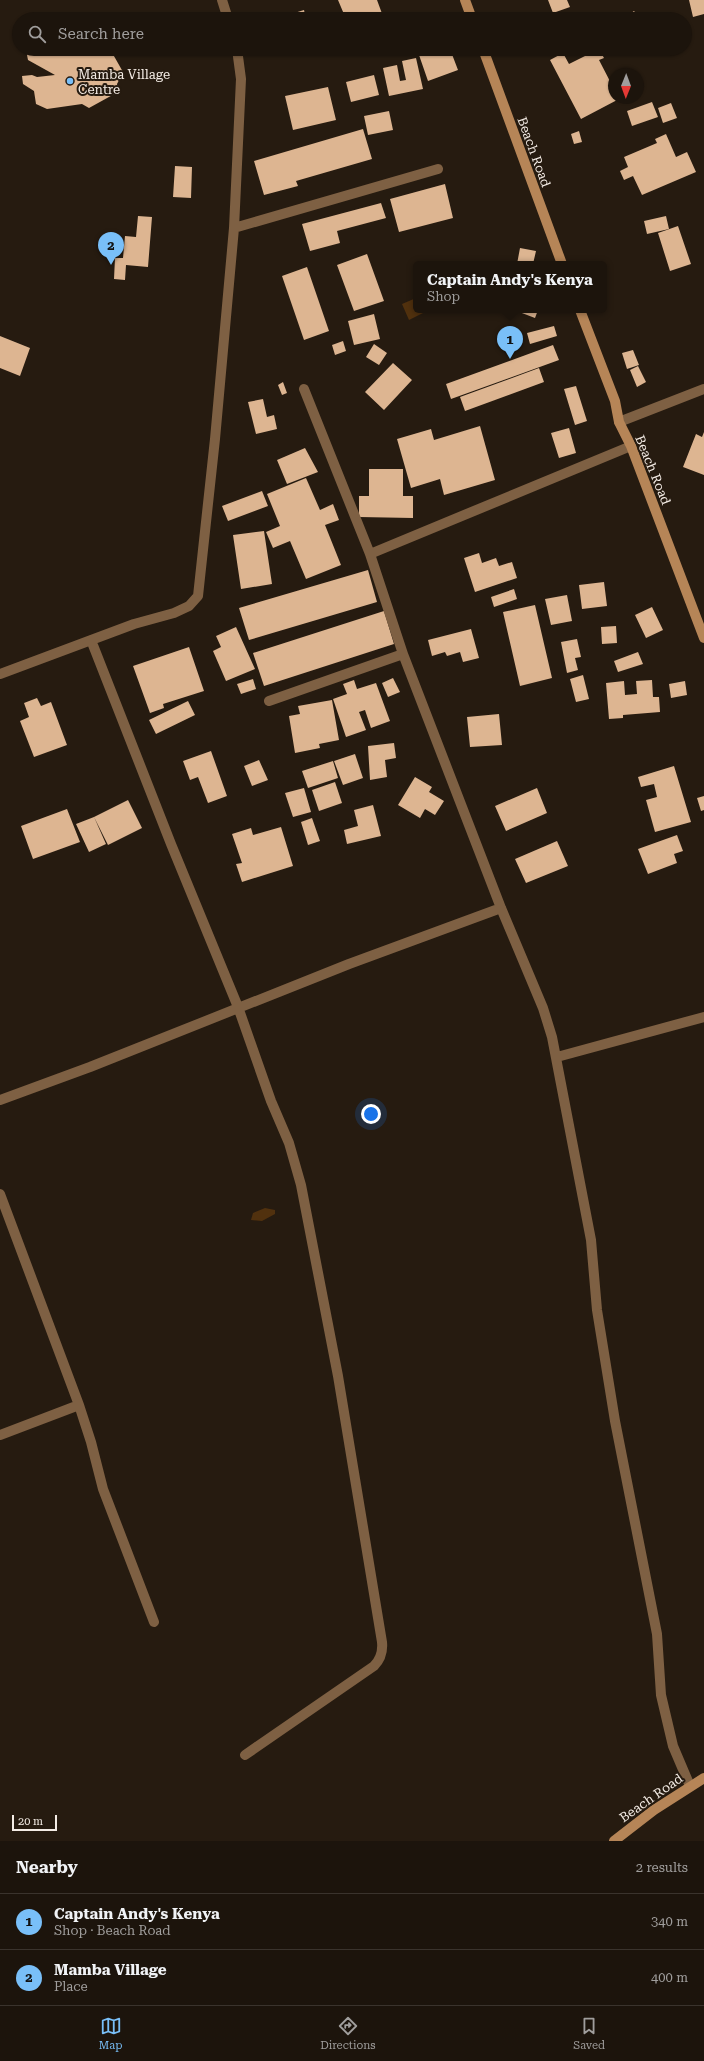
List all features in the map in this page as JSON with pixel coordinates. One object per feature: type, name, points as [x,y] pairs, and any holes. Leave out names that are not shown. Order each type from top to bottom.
[{"type":"main road","points":[[466,0],[470,12]]},
{"type":"main road","name":"Beach Road","points":[[486,56],[561,261]]},
{"type":"main road","name":"Beach Road","points":[[581,313],[616,401],[619,422],[631,446],[704,638]]},
{"type":"main road","name":"Beach Road","points":[[614,1841],[654,1810],[704,1778]]},
{"type":"street","points":[[222,0],[226,12]]},
{"type":"street","points":[[0,674],[134,624],[174,613],[189,606],[198,596],[215,439],[234,228],[241,79],[238,56]]},
{"type":"street","points":[[234,228],[438,169]]},
{"type":"street","points":[[304,389],[370,554],[403,654],[501,908],[543,1008],[557,1057],[591,1240],[597,1310],[615,1421],[657,1634],[661,1695],[673,1746],[690,1786]]},
{"type":"street","points":[[619,422],[704,389]]},
{"type":"street","points":[[370,554],[631,446]]},
{"type":"street","points":[[92,640],[171,844],[238,1007],[271,1101],[290,1143],[301,1185],[338,1376],[383,1647],[379,1661],[374,1666],[245,1755]]},
{"type":"street","points":[[269,701],[403,654]]},
{"type":"street","points":[[0,1100],[90,1067],[349,964],[501,908]]},
{"type":"street","points":[[557,1057],[704,1017]]},
{"type":"street","points":[[0,1194],[79,1405],[91,1442],[103,1489],[154,1622]]},
{"type":"street","points":[[0,1435],[79,1405]]},
{"type":"shaded area","points":[[413,299],[413,313],[423,313],[409,320],[402,304]]},
{"type":"shaded area","points":[[265,1208],[275,1210],[275,1214],[262,1221],[251,1220],[253,1213]]},
{"type":"building","points":[[338,0],[377,0],[381,12],[343,12]]},
{"type":"building","points":[[548,0],[567,0],[570,7],[553,12]]},
{"type":"building","points":[[689,0],[704,0],[704,14],[693,17]]},
{"type":"building","name":"Mamba Village Centre","points":[[27,56],[114,56],[123,72],[117,84],[118,92],[89,108],[82,104],[47,109],[36,104],[34,91],[23,84],[22,76],[32,75],[37,77],[55,75],[28,60]]},
{"type":"building","points":[[419,56],[453,56],[458,70],[428,81]]},
{"type":"building","points":[[557,56],[565,56],[569,64],[585,56],[603,56],[604,58],[599,60],[608,77],[608,104],[610,104],[581,119],[550,60]]},
{"type":"building","points":[[416,58],[423,89],[389,96],[383,68],[397,65],[400,81],[406,80],[402,61]]},
{"type":"building","points":[[374,75],[379,95],[351,102],[346,82]]},
{"type":"building","points":[[328,87],[336,120],[293,130],[285,96]]},
{"type":"building","points":[[652,102],[658,117],[632,126],[627,111]]},
{"type":"building","points":[[671,103],[677,118],[663,123],[658,108]]},
{"type":"building","points":[[389,111],[393,130],[368,135],[364,116]]},
{"type":"building","points":[[363,129],[372,159],[296,181],[298,186],[264,195],[254,161]]},
{"type":"building","points":[[579,131],[582,142],[574,144],[571,134]]},
{"type":"building","points":[[666,134],[676,157],[687,152],[696,172],[642,195],[633,176],[624,180],[620,171],[628,167],[624,157],[657,143],[655,139]]},
{"type":"building","points":[[175,166],[192,167],[191,198],[173,197]]},
{"type":"building","points":[[445,184],[453,218],[399,232],[390,199]]},
{"type":"building","points":[[381,203],[386,218],[337,231],[340,243],[310,251],[302,224]]},
{"type":"building","points":[[138,216],[152,217],[148,267],[126,265],[125,280],[114,279],[115,258],[123,258],[125,236],[136,237]]},
{"type":"building","points":[[666,216],[669,229],[647,234],[644,221]]},
{"type":"building","points":[[678,226],[691,264],[670,271],[658,233]]},
{"type":"building","points":[[520,248],[536,251],[534,261],[518,261]]},
{"type":"building","points":[[367,254],[384,301],[354,311],[337,265]]},
{"type":"building","points":[[307,267],[329,331],[304,340],[282,276]]},
{"type":"building","points":[[522,313],[537,313],[535,318]]},
{"type":"building","points":[[374,314],[380,339],[354,345],[348,321]]},
{"type":"building","points":[[554,326],[557,336],[530,344],[527,333]]},
{"type":"building","points":[[0,336],[30,348],[20,376],[0,368]]},
{"type":"building","points":[[343,341],[346,351],[335,355],[332,345]]},
{"type":"building","points":[[374,344],[387,353],[379,365],[366,357]]},
{"type":"building","points":[[553,345],[559,360],[451,399],[446,384]]},
{"type":"building","points":[[633,350],[639,365],[627,369],[622,353]]},
{"type":"building","points":[[393,363],[412,380],[384,410],[365,392]]},
{"type":"building","points":[[638,366],[646,382],[637,387],[630,370]]},
{"type":"building","points":[[539,368],[544,382],[465,411],[460,397]]},
{"type":"building","points":[[283,382],[287,393],[282,395],[278,385]]},
{"type":"building","points":[[576,386],[587,421],[575,425],[564,389]]},
{"type":"building","points":[[263,399],[267,417],[274,415],[277,429],[256,434],[248,402]]},
{"type":"building","points":[[480,426],[495,480],[444,495],[440,479],[411,488],[397,439],[431,429],[434,440]]},
{"type":"building","points":[[569,428],[576,453],[559,458],[551,433]]},
{"type":"building","points":[[704,432],[704,475],[683,467],[696,434],[702,437]]},
{"type":"building","points":[[305,448],[318,472],[287,484],[277,460]]},
{"type":"building","points":[[369,469],[403,469],[403,496],[413,496],[413,518],[359,517],[359,496],[369,496]]},
{"type":"building","points":[[306,478],[320,510],[333,504],[339,520],[325,525],[341,565],[306,579],[290,541],[273,548],[266,532],[280,526],[267,494]]},
{"type":"building","points":[[262,491],[268,506],[228,521],[222,506]]},
{"type":"building","points":[[264,531],[272,584],[241,589],[233,535]]},
{"type":"building","points":[[479,553],[482,563],[496,558],[499,566],[512,562],[517,578],[475,592],[464,558]]},
{"type":"building","points":[[368,570],[377,602],[249,640],[239,608]]},
{"type":"building","points":[[604,582],[607,606],[582,609],[579,585]]},
{"type":"building","points":[[514,589],[517,599],[494,607],[491,597]]},
{"type":"building","points":[[567,595],[572,621],[551,625],[545,599]]},
{"type":"building","points":[[535,605],[552,678],[520,686],[503,612]]},
{"type":"building","points":[[652,607],[663,630],[646,638],[635,615]]},
{"type":"building","points":[[384,611],[394,644],[264,686],[253,653]]},
{"type":"building","points":[[616,626],[617,643],[602,644],[601,627]]},
{"type":"building","points":[[236,627],[255,669],[226,681],[213,651],[221,647],[216,636]]},
{"type":"building","points":[[471,629],[479,658],[463,662],[460,652],[447,656],[445,652],[432,656],[428,640]]},
{"type":"building","points":[[577,639],[581,657],[575,658],[578,670],[567,673],[561,642]]},
{"type":"building","points":[[189,647],[204,691],[163,704],[164,708],[150,713],[133,666]]},
{"type":"building","points":[[638,652],[643,664],[618,672],[614,661]]},
{"type":"building","points":[[583,675],[589,699],[576,702],[570,679]]},
{"type":"building","points":[[393,678],[400,692],[388,697],[382,683]]},
{"type":"building","points":[[253,679],[256,689],[241,694],[237,684]]},
{"type":"building","points":[[354,680],[357,689],[376,683],[390,721],[371,728],[365,710],[359,712],[366,730],[346,737],[333,699],[347,694],[343,684]]},
{"type":"building","points":[[652,680],[653,697],[659,697],[660,712],[623,715],[623,718],[609,719],[606,683],[624,681],[625,695],[637,694],[636,681]]},
{"type":"building","points":[[685,681],[687,695],[671,698],[669,684]]},
{"type":"building","points":[[37,698],[41,706],[51,702],[67,745],[34,757],[20,721],[29,717],[24,703]]},
{"type":"building","points":[[332,700],[339,740],[319,744],[320,748],[295,753],[289,716],[300,714],[298,706]]},
{"type":"building","points":[[188,701],[195,715],[156,734],[149,720]]},
{"type":"building","points":[[499,714],[502,745],[470,747],[467,717]]},
{"type":"building","points":[[394,743],[396,758],[385,760],[387,777],[370,780],[368,746]]},
{"type":"building","points":[[211,751],[227,796],[208,803],[198,777],[190,780],[183,761]]},
{"type":"building","points":[[355,754],[363,778],[343,785],[334,761]]},
{"type":"building","points":[[259,760],[268,780],[252,786],[244,766]]},
{"type":"building","points":[[333,761],[338,778],[308,788],[302,771]]},
{"type":"building","points":[[674,766],[691,822],[655,832],[646,800],[657,797],[654,784],[641,787],[638,777]]},
{"type":"building","points":[[415,777],[432,787],[429,792],[444,801],[435,815],[425,809],[420,818],[398,805]]},
{"type":"building","points":[[335,782],[342,803],[319,811],[312,790]]},
{"type":"building","points":[[304,788],[311,812],[293,817],[285,793]]},
{"type":"building","points":[[537,788],[547,813],[506,831],[495,806]]},
{"type":"building","points":[[704,796],[704,810],[701,811],[697,798]]},
{"type":"building","points":[[128,800],[142,828],[108,845],[94,817]]},
{"type":"building","points":[[373,805],[381,836],[347,844],[344,830],[358,826],[354,810]]},
{"type":"building","points":[[67,809],[80,842],[33,859],[21,826]]},
{"type":"building","points":[[94,817],[106,844],[89,852],[76,824]]},
{"type":"building","points":[[312,818],[320,841],[308,845],[301,822]]},
{"type":"building","points":[[281,827],[293,866],[242,882],[236,864],[242,863],[232,834],[251,828],[253,835]]},
{"type":"building","points":[[677,835],[683,851],[674,854],[677,863],[648,874],[638,849]]},
{"type":"building","points":[[557,841],[568,866],[526,883],[515,859]]},
{"type":"place","name":"Mamba Village Centre","points":[[70,81]]},
{"type":"place","name":"Mamba Village","points":[[111,265]]},
{"type":"place","name":"Captain Andy's Kenya","points":[[510,359]]}]
